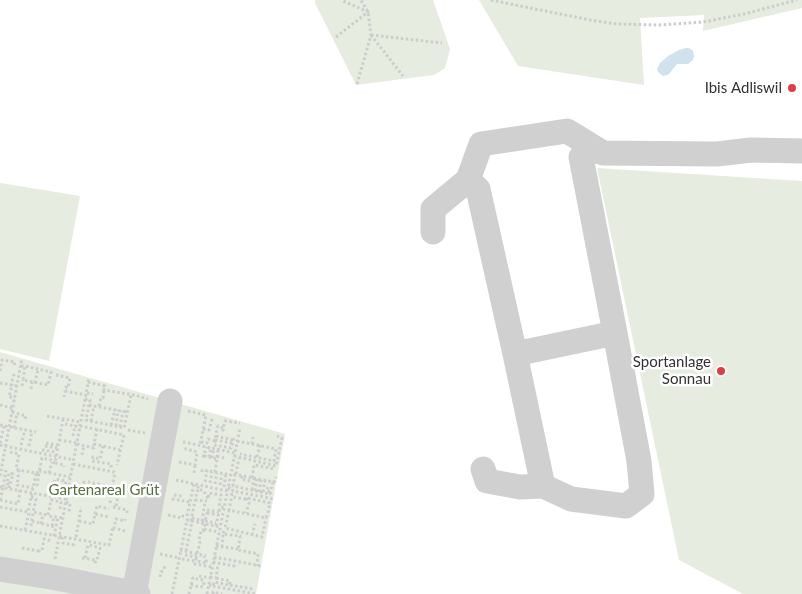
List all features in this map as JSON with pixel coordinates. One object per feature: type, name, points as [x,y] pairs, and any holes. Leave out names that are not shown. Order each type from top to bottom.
[{"type":"lane","points":[[434,232],[434,209],[468,180],[481,144],[567,132],[603,153],[717,154],[751,150],[802,152]]},
{"type":"lane","points":[[483,469],[487,481],[520,488],[543,486],[571,498],[626,506],[642,494],[639,461],[581,157],[597,149]]},
{"type":"lane","points":[[468,180],[478,189],[543,486]]},
{"type":"lane","points":[[515,354],[615,333]]},
{"type":"lane","points":[[0,569],[135,594],[156,476],[175,447],[168,405]]},
{"type":"path","points":[[341,0],[368,12]]},
{"type":"path","points":[[357,84],[371,35],[368,12],[361,0]]},
{"type":"path","points":[[491,0],[590,20],[617,24],[659,25],[703,22],[744,14],[796,0]]},
{"type":"path","points":[[336,37],[368,12]]},
{"type":"path","points":[[371,35],[442,43]]},
{"type":"path","points":[[371,35],[403,76]]},
{"type":"path","points":[[15,398],[10,397],[16,372],[21,366],[22,358]]},
{"type":"path","points":[[1,371],[2,360],[15,362],[14,365]]},
{"type":"path","points":[[21,366],[51,372],[48,386],[23,380]]},
{"type":"path","points":[[22,386],[26,366]]},
{"type":"path","points":[[31,389],[38,369]]},
{"type":"path","points":[[0,476],[17,386],[16,372]]},
{"type":"path","points":[[56,375],[70,378],[64,397]]},
{"type":"path","points":[[51,577],[72,478],[79,425],[89,378]]},
{"type":"path","points":[[88,382],[105,386],[103,398],[101,398],[99,406]]},
{"type":"path","points":[[0,383],[17,386]]},
{"type":"path","points":[[104,390],[131,394],[206,415],[200,444]]},
{"type":"path","points":[[65,391],[86,396],[93,394]]},
{"type":"path","points":[[86,396],[90,400],[86,420],[124,428],[125,412],[131,394]]},
{"type":"path","points":[[0,405],[17,414],[26,416],[25,419]]},
{"type":"path","points":[[89,405],[125,412]]},
{"type":"path","points":[[91,421],[94,406]]},
{"type":"path","points":[[116,410],[116,426]]},
{"type":"path","points":[[14,428],[17,414]]},
{"type":"path","points":[[47,416],[124,435],[117,465]]},
{"type":"path","points":[[49,473],[57,450],[63,419]]},
{"type":"path","points":[[203,429],[209,430],[212,419]]},
{"type":"path","points":[[210,457],[215,444],[216,428],[218,426],[224,429],[225,421],[240,425],[230,474],[228,490],[229,510]]},
{"type":"path","points":[[65,424],[79,425]]},
{"type":"path","points":[[29,446],[34,432],[2,425],[0,444],[57,450]]},
{"type":"path","points":[[73,436],[79,425]]},
{"type":"path","points":[[59,440],[94,448],[97,429]]},
{"type":"path","points":[[21,444],[25,430]]},
{"type":"path","points":[[215,484],[215,472],[206,445],[208,440],[240,456],[276,466],[282,438],[277,436]]},
{"type":"path","points":[[252,444],[253,438]]},
{"type":"path","points":[[175,447],[215,444],[224,440],[233,440],[231,448],[215,444]]},
{"type":"path","points":[[237,441],[276,448],[274,461],[258,457],[240,456]]},
{"type":"path","points":[[94,444],[120,450]]},
{"type":"path","points":[[210,457],[215,444]]},
{"type":"path","points":[[82,455],[84,445]]},
{"type":"path","points":[[258,457],[260,445]]},
{"type":"path","points":[[57,450],[44,446],[57,450],[73,462],[114,472],[110,503]]},
{"type":"path","points":[[103,446],[100,459],[93,457],[92,461],[111,464],[111,468]]},
{"type":"path","points":[[175,447],[197,452],[194,473]]},
{"type":"path","points":[[175,447],[178,461],[194,465]]},
{"type":"path","points":[[10,452],[19,454],[16,469],[19,470],[17,484]]},
{"type":"path","points":[[222,547],[224,531],[222,507],[228,490],[230,474],[240,456]]},
{"type":"path","points":[[210,457],[224,458]]},
{"type":"path","points":[[25,530],[31,497],[42,458],[64,465],[64,467]]},
{"type":"path","points":[[256,491],[254,465],[276,469]]},
{"type":"path","points":[[6,470],[0,500],[18,504],[20,490]]},
{"type":"path","points":[[19,470],[49,473],[72,478]]},
{"type":"path","points":[[202,472],[202,470],[207,470],[244,475],[241,479],[273,482]]},
{"type":"path","points":[[205,482],[207,470]]},
{"type":"path","points":[[210,483],[215,472]]},
{"type":"path","points":[[230,474],[233,486],[270,494],[270,492]]},
{"type":"path","points":[[156,476],[197,487],[228,490],[274,499]]},
{"type":"path","points":[[270,492],[276,477]]},
{"type":"path","points":[[52,492],[55,479],[66,481],[63,494]]},
{"type":"path","points":[[256,479],[256,491]]},
{"type":"path","points":[[105,494],[83,489],[86,482],[112,487]]},
{"type":"path","points":[[2,487],[17,484],[34,489],[70,503],[69,512]]},
{"type":"path","points":[[10,486],[20,490],[34,489]]},
{"type":"path","points":[[197,487],[204,491],[207,500]]},
{"type":"path","points":[[185,553],[197,487]]},
{"type":"path","points":[[187,516],[197,487]]},
{"type":"path","points":[[268,487],[267,491],[270,492]]},
{"type":"path","points":[[224,531],[262,537],[270,503],[233,496],[228,490]]},
{"type":"path","points":[[0,526],[109,545],[116,519],[125,521],[127,510],[115,507],[119,491],[139,495]]},
{"type":"path","points":[[196,560],[201,532],[203,532],[209,493],[221,495],[219,506],[222,507]]},
{"type":"path","points":[[182,496],[173,497],[193,501],[207,500]]},
{"type":"path","points":[[31,497],[36,498],[31,524],[53,526],[56,517]]},
{"type":"path","points":[[246,498],[249,503],[246,513]]},
{"type":"path","points":[[48,515],[51,500],[61,502],[60,509]]},
{"type":"path","points":[[13,510],[14,503]]},
{"type":"path","points":[[79,521],[93,524],[97,506],[108,509]]},
{"type":"path","points":[[0,507],[63,518]]},
{"type":"path","points":[[76,537],[80,508]]},
{"type":"path","points":[[206,510],[222,514],[229,510],[266,518]]},
{"type":"path","points":[[41,524],[43,514]]},
{"type":"path","points":[[95,514],[109,517]]},
{"type":"path","points":[[207,594],[222,514]]},
{"type":"path","points":[[54,536],[56,517]]},
{"type":"path","points":[[172,594],[187,520],[219,527],[224,531],[240,536],[238,549]]},
{"type":"path","points":[[203,523],[219,527]]},
{"type":"path","points":[[252,535],[255,524]]},
{"type":"path","points":[[114,527],[118,531],[124,531]]},
{"type":"path","points":[[60,537],[63,543],[74,546]]},
{"type":"path","points":[[41,550],[44,540],[52,541]]},
{"type":"path","points":[[85,558],[88,545],[100,548],[98,561],[96,560]]},
{"type":"path","points":[[214,557],[259,566],[259,552],[216,546]]},
{"type":"path","points":[[180,550],[196,560],[213,565],[234,566],[233,568]]},
{"type":"path","points":[[182,559],[207,563],[205,556],[196,560]]},
{"type":"path","points":[[160,578],[165,564]]},
{"type":"path","points":[[216,578],[218,564]]},
{"type":"path","points":[[199,576],[230,581],[230,585]]},
{"type":"path","points":[[189,594],[191,584],[193,577],[204,582],[203,587],[191,584]]},
{"type":"path","points":[[213,586],[214,582],[254,592]]},
{"type":"path","points":[[209,585],[254,592]]},
{"type":"path","points":[[212,594],[213,592],[222,594]]},
{"type":"green space","points":[[315,0],[433,0],[450,49],[445,68],[434,75],[356,85]]},
{"type":"green space","points":[[479,0],[802,0],[802,8],[703,31],[704,15],[640,18],[644,85],[518,66]]},
{"type":"green space","name":"Sportanlage Sonnau","points":[[597,168],[802,181],[802,594],[743,594],[679,560]]},
{"type":"green space","points":[[0,183],[80,196],[49,361],[0,349]]},
{"type":"green space","name":"Gartenareal Grüt","points":[[0,352],[285,434],[256,594],[0,594]]},
{"type":"water","points":[[686,48],[693,51],[693,60],[688,64],[677,64],[667,75],[663,76],[658,72],[657,69],[660,63],[668,56]]},
{"type":"place","name":"Ibis Adliswil","points":[[792,88]]},
{"type":"place","name":"Sportanlage Sonnau","points":[[721,371]]}]
